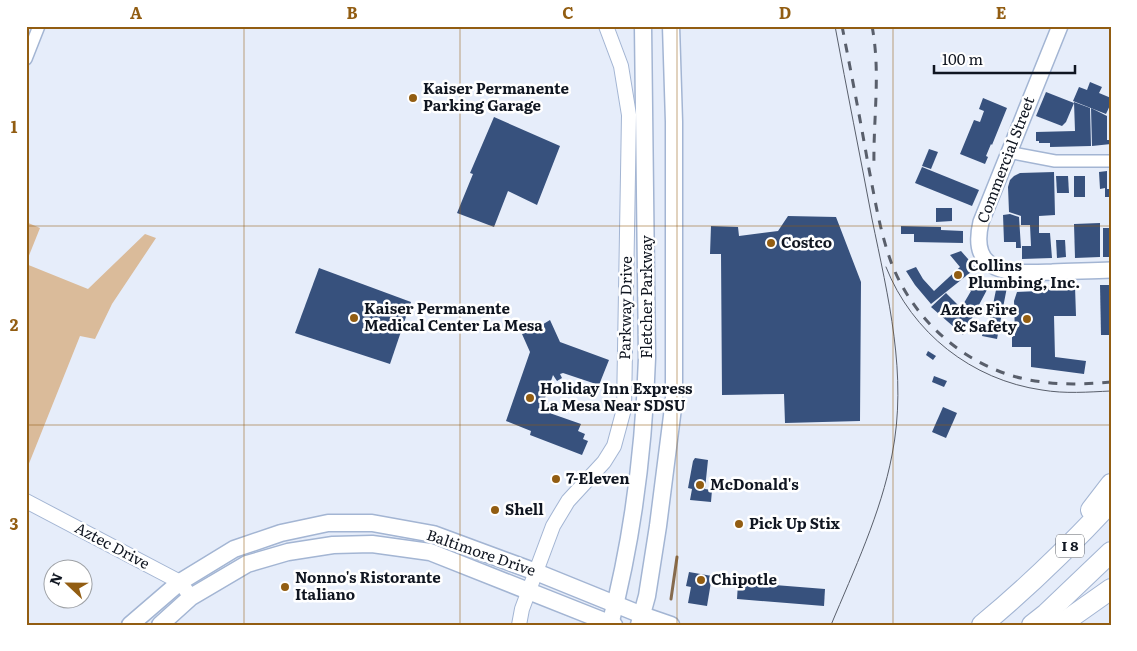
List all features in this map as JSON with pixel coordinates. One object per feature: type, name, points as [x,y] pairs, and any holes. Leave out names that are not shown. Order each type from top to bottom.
[{"type":"highway","points":[[1028,587],[1111,484]]},
{"type":"highway","name":"I 8","points":[[982,625],[1028,587],[1074,543],[1111,502]]},
{"type":"highway","name":"I 8","points":[[1032,625],[1111,552]]},
{"type":"highway","points":[[1060,625],[1111,588]]},
{"type":"main road","name":"Fletcher Parkway","points":[[611,624],[632,519],[646,390],[643,26]]},
{"type":"main road","name":"Fletcher Parkway","points":[[640,620],[647,596],[658,526],[674,400],[674,122],[671,26]]},
{"type":"main road","name":"Commercial Street","points":[[1060,26],[981,222],[978,232],[980,248],[990,263],[1006,272],[1111,270]]},
{"type":"main road","name":"Baltimore Drive","points":[[130,625],[180,582],[234,549],[281,533],[328,523],[372,523],[433,534],[536,572],[615,605],[640,620],[672,625]]},
{"type":"main road","name":"Baltimore Drive","points":[[160,625],[191,597],[247,564],[288,552],[333,545],[372,544],[430,552],[611,624]]},
{"type":"street","points":[[26,59],[39,26]]},
{"type":"street","name":"Parkway Drive","points":[[519,625],[522,608],[553,526],[568,501],[604,462],[614,446],[624,409],[628,115],[621,66],[606,26]]},
{"type":"street","points":[[1008,152],[1055,162],[1111,160]]},
{"type":"street","name":"Aztec Drive","points":[[26,500],[180,582],[191,597]]},
{"type":"shaded area","points":[[26,222],[40,228],[26,263]]},
{"type":"shaded area","points":[[145,234],[156,238],[112,304],[95,339],[80,336],[26,471],[26,264],[88,289]]},
{"type":"building","points":[[1090,82],[1102,87],[1099,93],[1111,98],[1106,114],[1073,101],[1079,87],[1087,90]]},
{"type":"building","points":[[1046,92],[1074,103],[1066,122],[1062,126],[1036,116]]},
{"type":"building","points":[[983,98],[1007,108],[986,156],[988,157],[985,164],[960,154],[974,120],[980,122],[984,111],[979,109]]},
{"type":"building","points":[[1074,102],[1090,108],[1091,146],[1050,147],[1050,143],[1039,143],[1039,141],[1036,141],[1036,132],[1075,131]]},
{"type":"building","points":[[1091,108],[1107,116],[1107,140],[1111,140],[1111,144],[1092,146]]},
{"type":"building","points":[[494,117],[560,146],[537,205],[508,191],[494,227],[457,213],[473,174],[470,173]]},
{"type":"building","points":[[929,149],[938,152],[931,169],[922,166]]},
{"type":"building","points":[[922,167],[979,190],[972,206],[915,183]]},
{"type":"building","points":[[1107,171],[1107,189],[1111,189],[1111,197],[1105,197],[1105,188],[1100,189],[1099,172]]},
{"type":"building","points":[[1054,172],[1055,215],[1039,216],[1039,233],[1050,233],[1052,258],[1022,259],[1022,246],[1031,246],[1030,225],[1021,225],[1021,216],[1009,212],[1008,187],[1010,180],[1020,173]]},
{"type":"building","points":[[1056,176],[1068,176],[1069,193],[1057,193]]},
{"type":"building","points":[[1074,176],[1085,176],[1085,197],[1074,197]]},
{"type":"building","points":[[936,208],[952,208],[952,221],[936,222]]},
{"type":"building","points":[[1010,214],[1019,217],[1021,248],[1016,248],[1016,242],[1004,242],[1003,215]]},
{"type":"building","points":[[788,216],[836,217],[861,282],[860,421],[785,423],[784,394],[722,395],[721,254],[710,254],[711,226],[738,227],[739,236],[778,231]]},
{"type":"building","points":[[1100,223],[1100,257],[1075,258],[1074,224]]},
{"type":"building","points":[[901,226],[941,227],[941,230],[963,231],[963,243],[914,242],[914,234],[901,234]]},
{"type":"building","points":[[1103,228],[1111,228],[1111,257],[1103,257]]},
{"type":"building","points":[[1056,240],[1065,240],[1066,257],[1057,258]]},
{"type":"building","name":"Collins Plumbing, Inc.","points":[[961,251],[976,268],[931,304],[906,271],[916,267],[923,279],[934,291],[960,267],[950,255]]},
{"type":"building","name":"Kaiser Permanente Medical Center La Mesa","points":[[319,268],[411,302],[390,364],[295,333]]},
{"type":"building","points":[[975,277],[989,286],[963,335],[931,307],[946,293],[961,308],[971,291],[967,288]]},
{"type":"building","points":[[997,285],[1007,287],[997,339],[982,336],[984,323],[989,324]]},
{"type":"building","points":[[1100,285],[1111,285],[1111,335],[1101,335]]},
{"type":"building","points":[[1039,286],[1075,286],[1076,316],[1054,316],[1055,357],[1086,361],[1084,374],[1031,367],[1031,347],[1012,347],[1012,336],[1015,336],[1014,301],[1017,292],[1039,291]]},
{"type":"building","name":"Holiday Inn Express La Mesa Near SDSU","points":[[550,320],[560,342],[609,360],[599,385],[563,373],[560,374],[562,378],[557,381],[553,375],[541,410],[581,424],[578,431],[585,434],[583,439],[588,441],[582,455],[530,435],[531,431],[506,421],[530,352],[522,334],[532,330],[530,324],[537,321],[540,326]]},
{"type":"building","points":[[928,351],[936,356],[933,360],[926,355]]},
{"type":"building","points":[[934,376],[947,381],[944,387],[932,382]]},
{"type":"building","points":[[943,407],[957,413],[946,438],[932,432]]},
{"type":"building","points":[[695,458],[708,460],[705,489],[712,490],[711,502],[690,500],[692,489],[688,488]]},
{"type":"building","points":[[689,572],[712,576],[707,606],[688,603],[691,587],[686,586]]},
{"type":"building","points":[[738,582],[825,589],[824,606],[737,599]]},
{"type":"waterway","points":[[671,599],[677,557]]},
{"type":"tram line","points":[[831,625],[866,541],[881,498],[892,455],[898,395],[897,366],[890,307],[835,26]]},
{"type":"tram line","points":[[886,267],[897,291],[928,332],[948,350],[969,364],[992,376],[1016,385],[1042,390],[1068,392],[1111,391]]},
{"type":"railway","points":[[842,26],[885,242],[893,267],[904,289],[918,310],[953,345],[973,359],[995,370],[1019,378],[1051,383],[1111,382]]},
{"type":"railway","points":[[872,26],[876,61],[874,166]]},
{"type":"place","name":"Kaiser Permanente Parking Garage","points":[[413,98]]},
{"type":"place","name":"Costco","points":[[771,243]]},
{"type":"place","name":"Collins Plumbing, Inc.","points":[[958,275]]},
{"type":"place","name":"Kaiser Permanente Medical Center La Mesa","points":[[354,318]]},
{"type":"place","name":"Aztec Fire & Safety","points":[[1027,319]]},
{"type":"place","name":"Holiday Inn Express La Mesa Near SDSU","points":[[530,398]]},
{"type":"place","name":"7-Eleven","points":[[556,479]]},
{"type":"place","name":"McDonald's","points":[[700,485]]},
{"type":"place","name":"Shell","points":[[495,510]]},
{"type":"place","name":"Pick Up Stix","points":[[739,524]]},
{"type":"place","name":"Chipotle","points":[[701,580]]},
{"type":"place","name":"Nonno's Ristorante Italiano","points":[[285,587]]}]
